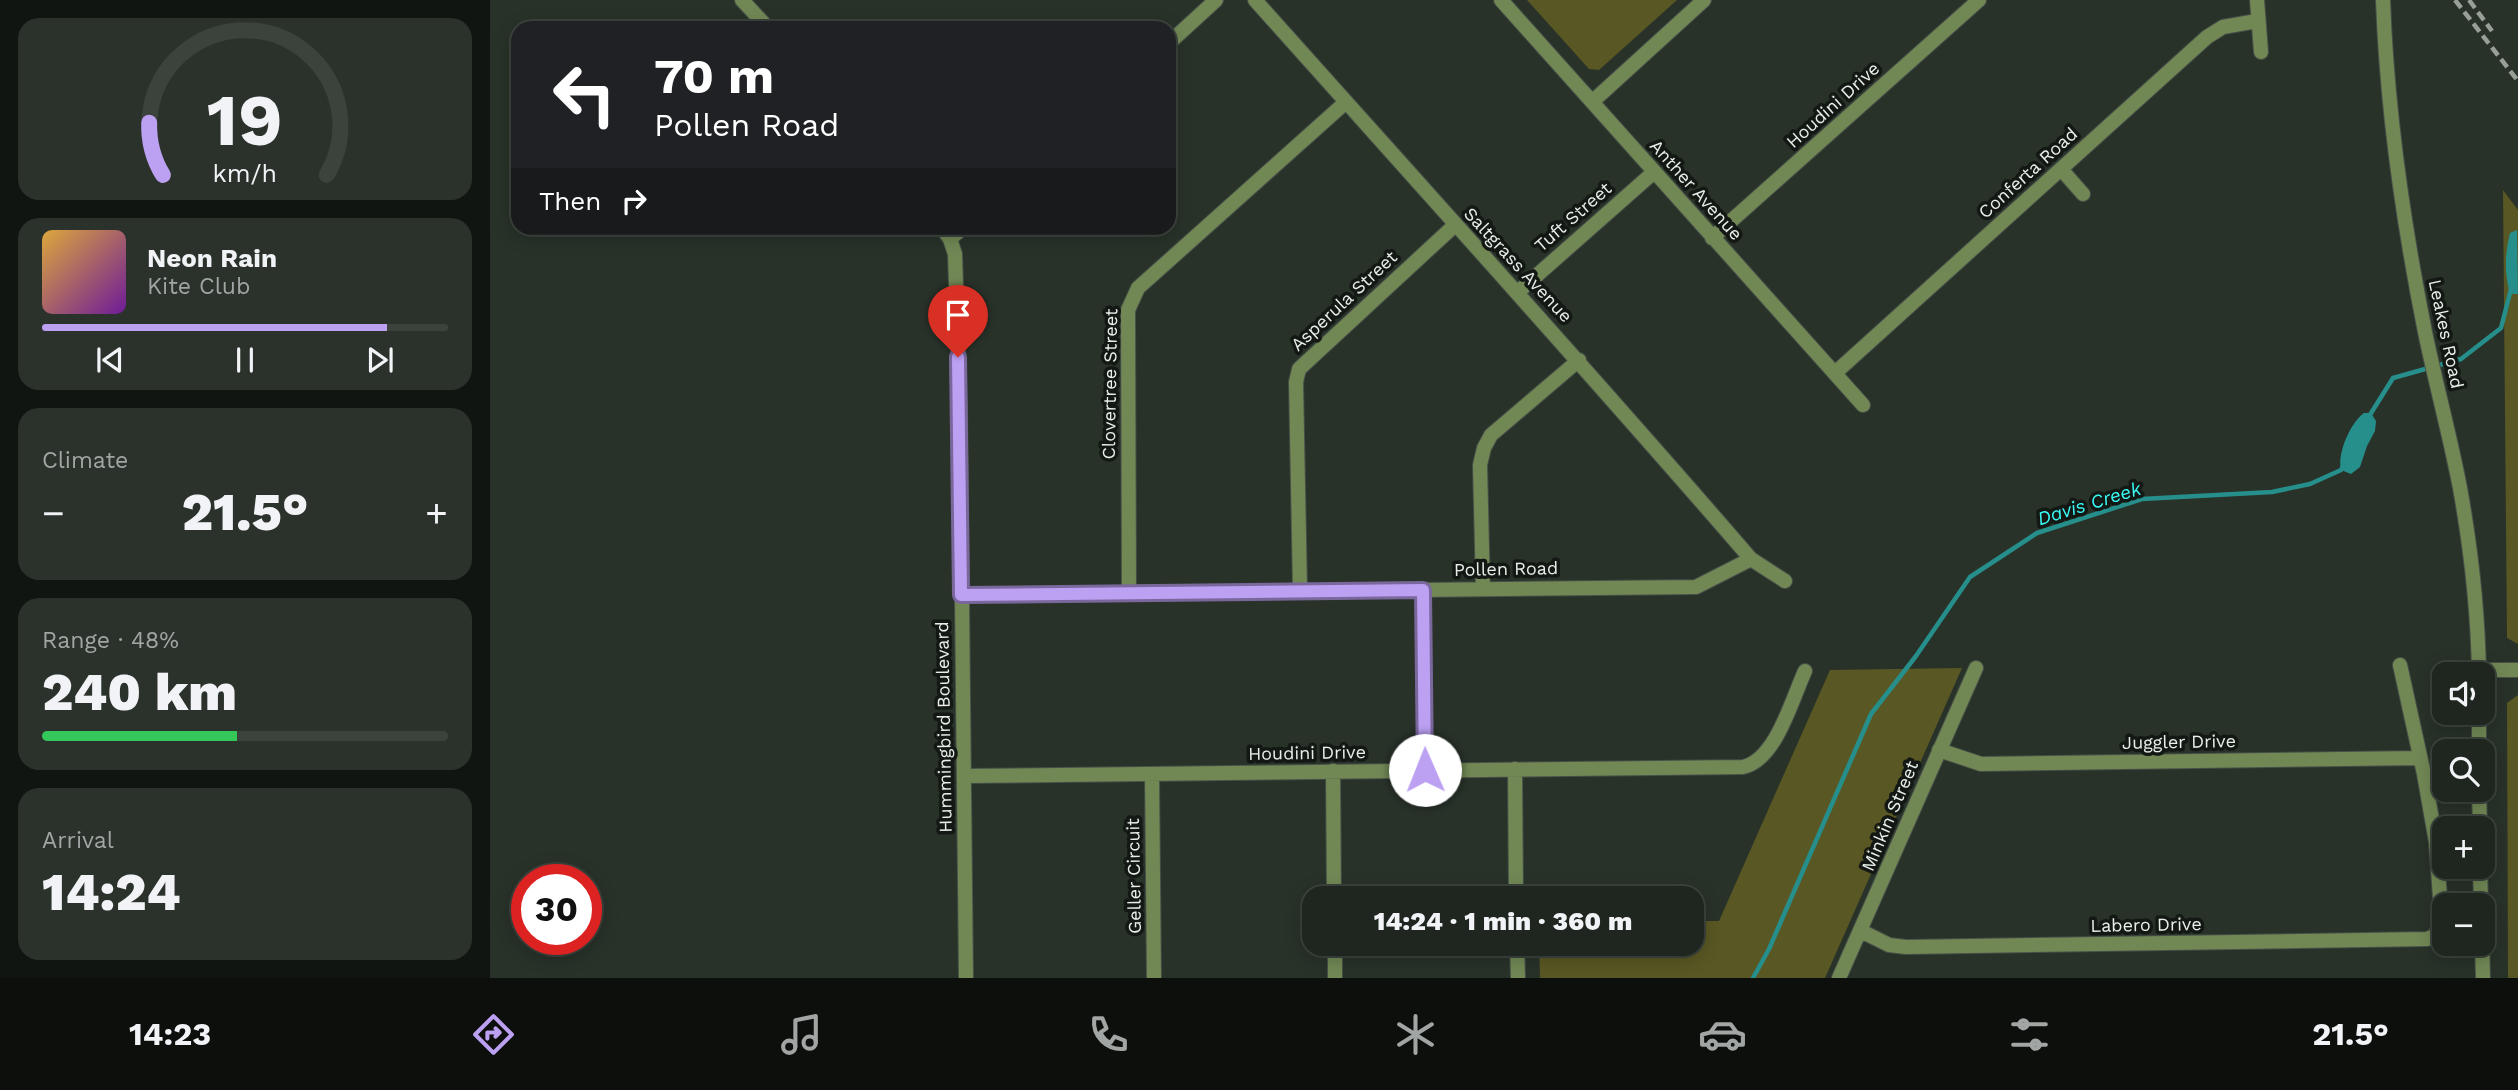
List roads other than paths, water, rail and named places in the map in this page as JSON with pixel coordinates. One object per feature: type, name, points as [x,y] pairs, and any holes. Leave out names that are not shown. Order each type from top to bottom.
[{"type":"street","points":[[742,0],[762,21]]},
{"type":"street","points":[[1176,37],[1216,0]]},
{"type":"street","name":"Saltgrass Avenue","points":[[1255,0],[1579,360],[1751,559]]},
{"type":"street","name":"Anther Avenue","points":[[1501,0],[1863,405]]},
{"type":"street","points":[[1592,102],[1704,0]]},
{"type":"street","name":"Houdini Drive","points":[[1712,238],[1979,0]]},
{"type":"street","points":[[2257,0],[2261,52]]},
{"type":"street","name":"Leakes Road","points":[[2383,0],[2385,60],[2401,203],[2460,489],[2474,585],[2478,662]]},
{"type":"street","name":"Conferta Road","points":[[1835,373],[2207,37],[2223,27],[2257,21]]},
{"type":"street","name":"Clovertree Street","points":[[1129,594],[1128,310],[1131,299],[1138,288],[1346,102]]},
{"type":"street","points":[[2061,169],[2083,194]]},
{"type":"street","name":"Tuft Street","points":[[1518,292],[1654,172]]},
{"type":"street","name":"Asperula Street","points":[[1300,590],[1296,382],[1299,369],[1455,225]]},
{"type":"street","name":"Hummingbird Boulevard","points":[[947,235],[955,254],[967,978]]},
{"type":"street","points":[[1483,589],[1480,466],[1485,448],[1491,435],[1579,360]]},
{"type":"street","points":[[1751,559],[1785,581]]},
{"type":"street","name":"Pollen Road","points":[[961,595],[1696,587],[1751,559]]},
{"type":"street","points":[[1423,590],[1425,770]]},
{"type":"street","points":[[2400,665],[2420,758]]},
{"type":"street","name":"Minkin Street","points":[[1839,978],[1976,668]]},
{"type":"street","points":[[2495,671],[2518,670]]},
{"type":"street","name":"Houdini Drive","points":[[964,776],[1752,765],[1772,744],[1805,671]]},
{"type":"street","name":"Juggler Drive","points":[[1939,750],[1981,764],[2420,758]]},
{"type":"street","name":"Labero Drive","points":[[1861,931],[1889,945],[1906,947],[2427,939],[2434,936],[2442,925],[2439,874],[2420,758]]},
{"type":"street","points":[[1515,769],[1516,886]]},
{"type":"street","points":[[1333,771],[1334,886]]},
{"type":"street","name":"Geller Circuit","points":[[1152,774],[1154,978]]},
{"type":"street","points":[[1335,956],[1335,978]]},
{"type":"street","points":[[1517,956],[1518,978]]},
{"type":"street","points":[[2482,956],[2483,978]]},
{"type":"water","points":[[2517,230],[2518,294],[2510,294],[2506,256],[2510,233]]},
{"type":"water","points":[[2364,413],[2371,413],[2376,421],[2375,431],[2360,467],[2351,474],[2341,470],[2341,456],[2350,431]]},
{"type":"waterway","name":"Davis Creek","points":[[2368,418],[2393,378],[2461,359],[2501,328],[2511,289]]},
{"type":"waterway","name":"Davis Creek","points":[[1753,978],[1769,949],[1871,714],[1916,656],[1970,577],[2037,533],[2142,499],[2272,492],[2310,484],[2341,470],[2343,466]]},
{"type":"railway","points":[[2455,0],[2518,81]]},
{"type":"railway","points":[[2469,0],[2492,31]]}]
